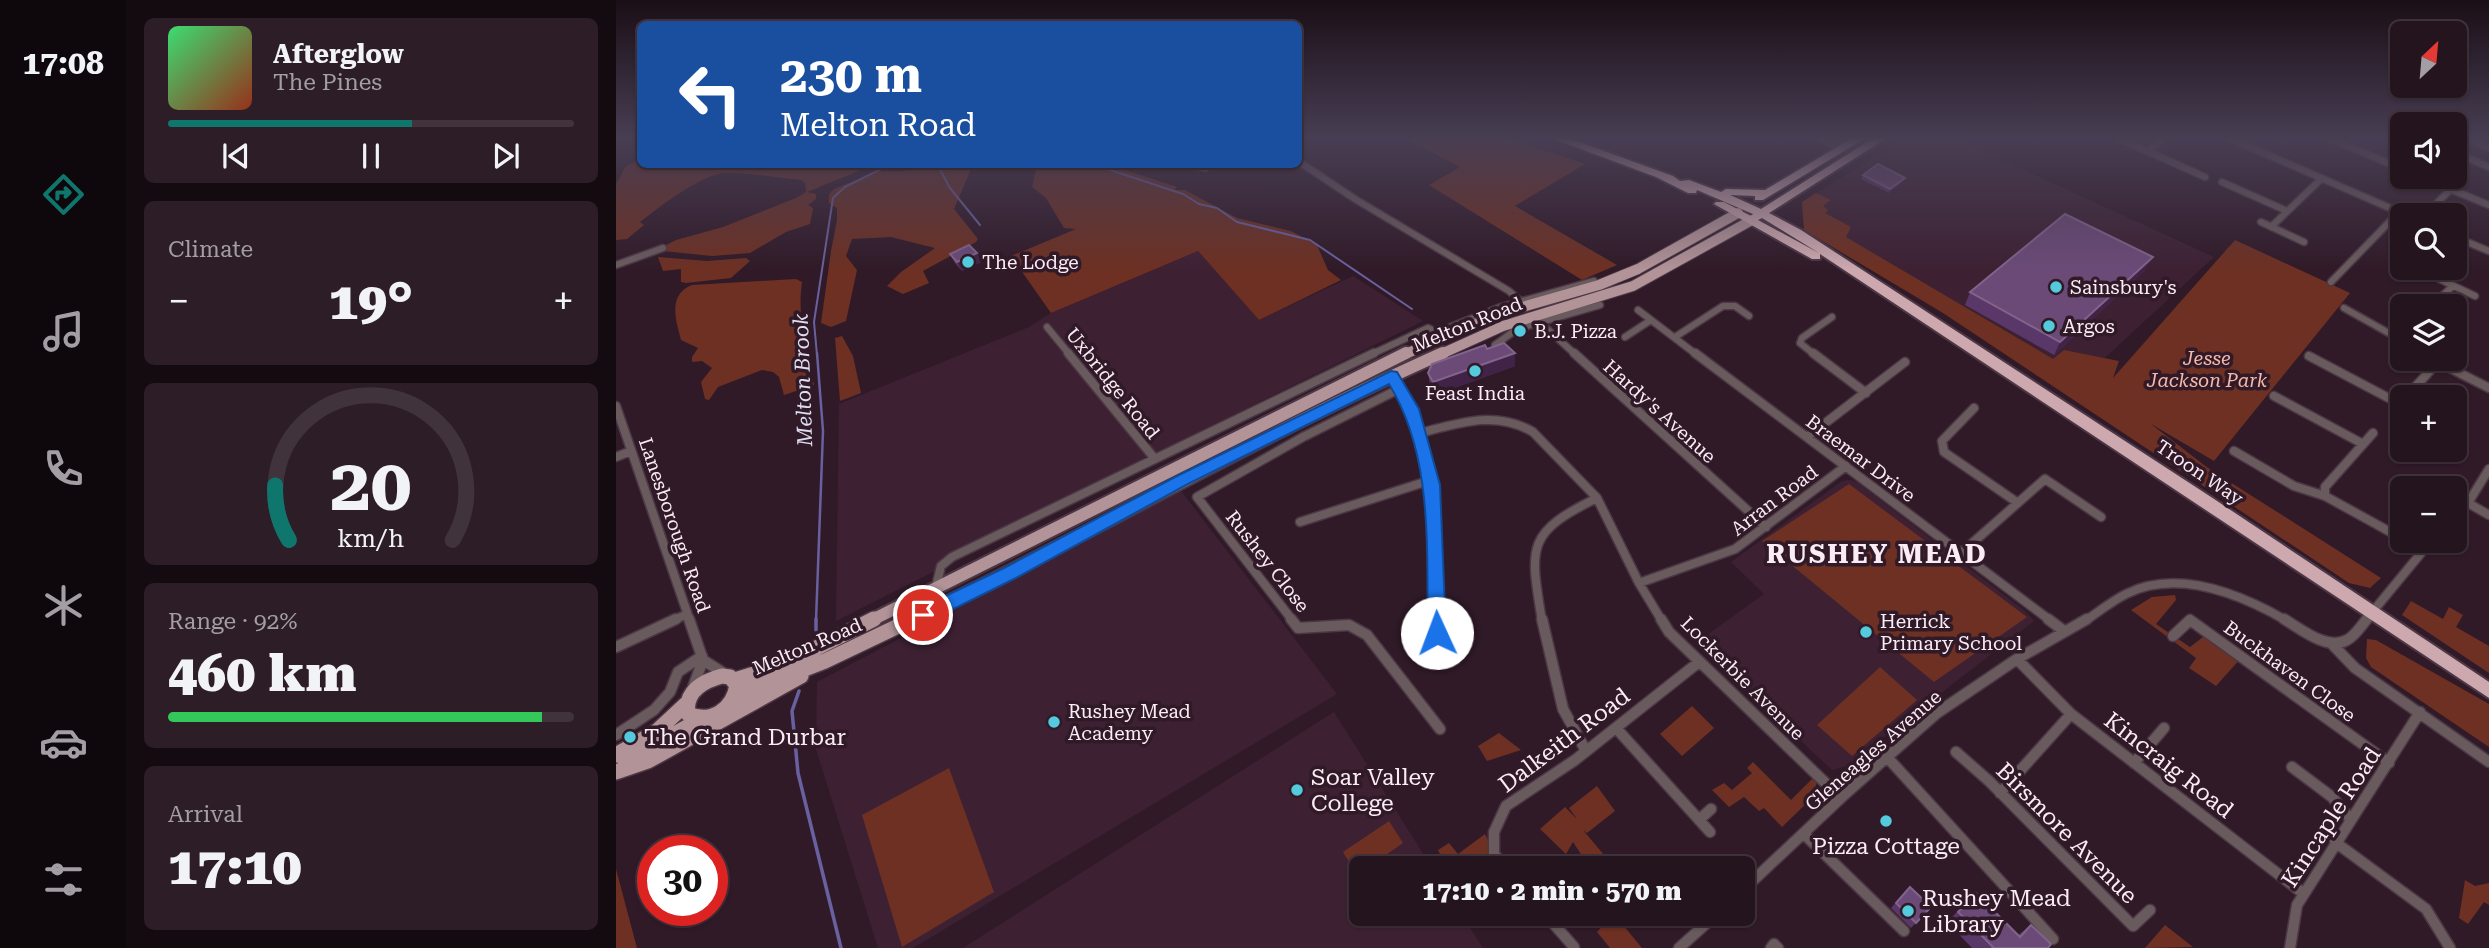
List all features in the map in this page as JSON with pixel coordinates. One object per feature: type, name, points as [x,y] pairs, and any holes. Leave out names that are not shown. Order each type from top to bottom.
[{"type":"highway","points":[[1675,181],[1743,209]]},
{"type":"highway","name":"Melton Road","points":[[1743,209],[1784,181]]},
{"type":"highway","name":"Melton Road","points":[[1757,217],[1813,181]]},
{"type":"highway","points":[[1685,182],[1733,193],[1766,193]]},
{"type":"highway","points":[[1685,182],[1757,217]]},
{"type":"highway","points":[[1797,191],[1786,217],[1797,233]]},
{"type":"highway","name":"Troon Way","points":[[1757,217],[1797,233],[1885,293],[2195,493],[2489,691]]},
{"type":"highway","name":"Troon Way","points":[[1757,217],[1885,293]]},
{"type":"main road","name":"Melton Road","points":[[701,719],[717,714],[736,696],[825,661],[1010,573],[1183,480],[1391,376],[1596,283],[1653,261],[1743,209]]},
{"type":"main road","name":"Melton Road","points":[[687,701],[705,682],[713,678],[732,679],[783,665],[839,630],[936,587],[1441,334],[1608,295],[1664,271],[1757,217]]},
{"type":"main road","points":[[1596,283],[1608,295]]},
{"type":"main road","points":[[1275,419],[1284,424],[1328,402],[1335,404]]},
{"type":"main road","points":[[1003,554],[1010,573]]},
{"type":"main road","points":[[616,769],[648,761],[825,661]]},
{"type":"main road","points":[[732,679],[737,685],[736,696]]},
{"type":"main road","points":[[687,701],[688,714],[701,719]]},
{"type":"main road","points":[[616,755],[657,731],[687,701]]},
{"type":"main road","points":[[616,769],[701,719]]},
{"type":"street","name":"Hardy's Avenue","points":[[1328,181],[1509,291],[1766,527]]},
{"type":"street","points":[[2222,181],[2230,188],[2287,211]]},
{"type":"street","points":[[2271,227],[2319,181]]},
{"type":"street","points":[[2326,181],[2390,209]]},
{"type":"street","points":[[2437,203],[2451,189],[2489,205]]},
{"type":"street","points":[[2261,222],[2304,242]]},
{"type":"street","points":[[2345,282],[2333,280],[2390,225]]},
{"type":"street","points":[[2467,242],[2489,251]]},
{"type":"street","points":[[616,265],[663,248]]},
{"type":"street","points":[[2442,280],[2475,296]]},
{"type":"street","points":[[2444,294],[2453,285]]},
{"type":"street","points":[[1495,345],[1517,329],[1530,312],[1600,304]]},
{"type":"street","points":[[1675,337],[1723,306],[1735,306],[1749,316]]},
{"type":"street","points":[[2344,308],[2390,332]]},
{"type":"street","name":"Braemar Drive","points":[[1638,310],[2064,631]]},
{"type":"street","points":[[1832,317],[1802,338],[1800,343],[1866,393]]},
{"type":"street","points":[[1625,337],[1651,320]]},
{"type":"street","name":"Uxbridge Road","points":[[1047,327],[1156,459]]},
{"type":"street","name":"Melton Road","points":[[936,587],[941,566],[947,560],[1417,332],[1428,328],[1441,334]]},
{"type":"street","points":[[2309,356],[2390,394]]},
{"type":"street","points":[[1807,437],[1905,362]]},
{"type":"street","points":[[2415,385],[2426,371]]},
{"type":"street","points":[[2456,371],[2489,388]]},
{"type":"street","points":[[1391,376],[1412,409],[1431,480],[1437,633]]},
{"type":"street","name":"Rushey Close","points":[[1401,388],[1303,437],[1197,497],[1298,628],[1349,625],[1367,635],[1440,729]]},
{"type":"street","points":[[2274,396],[2363,444]]},
{"type":"street","name":"Lanesborough Road","points":[[616,406],[702,658]]},
{"type":"street","points":[[1974,408],[1942,441],[1944,452],[2018,503]]},
{"type":"street","name":"Lockerbie Avenue","points":[[1420,433],[1493,418],[1521,423],[1597,498],[1639,583],[1670,632],[1841,798]]},
{"type":"street","points":[[2325,496],[2325,487],[2373,433]]},
{"type":"street","points":[[616,457],[631,451]]},
{"type":"street","points":[[2234,451],[2250,456],[2294,486],[2325,496],[2390,532]]},
{"type":"street","name":"Arran Road","points":[[1639,583],[1735,549],[1846,466]]},
{"type":"street","points":[[2489,469],[2468,503],[2489,515]]},
{"type":"street","points":[[1961,553],[2045,479],[2101,517]]},
{"type":"street","points":[[1300,522],[1431,480]]},
{"type":"street","points":[[1586,751],[1563,711],[1546,639],[1533,557],[1535,543],[1558,518],[1597,498]]},
{"type":"street","points":[[2331,643],[2349,639],[2420,553]]},
{"type":"street","name":"Gleneagles Avenue","points":[[1755,879],[1937,713],[2017,659],[2079,625],[2114,600],[2143,587],[2207,587],[2257,604],[2331,643],[2355,668],[2489,762]]},
{"type":"street","points":[[616,647],[687,614]]},
{"type":"street","name":"Buckhaven Close","points":[[2173,636],[2190,620],[2389,763]]},
{"type":"street","points":[[702,658],[732,679]]},
{"type":"street","points":[[687,701],[702,658]]},
{"type":"street","points":[[616,735],[655,709],[677,679],[678,672],[702,658]]},
{"type":"street","name":"Kincraig Road","points":[[2017,659],[2071,714],[2304,894]]},
{"type":"street","name":"Dalkeith Road","points":[[1496,856],[1494,832],[1506,806],[1586,751],[1699,662]]},
{"type":"street","name":"Kincaple Road","points":[[2290,948],[2298,905],[2304,894],[2420,712]]},
{"type":"street","points":[[2000,793],[2071,714]]},
{"type":"street","points":[[1616,728],[1710,832]]},
{"type":"street","points":[[2134,763],[2164,728]]},
{"type":"street","name":"Birsmore Avenue","points":[[1956,752],[2133,926],[2150,910]]},
{"type":"street","points":[[1886,757],[2035,926],[2053,939]]},
{"type":"street","points":[[2292,767],[2332,797],[2351,820]]},
{"type":"street","points":[[1699,820],[1712,809]]},
{"type":"street","points":[[1804,834],[1904,931]]},
{"type":"street","points":[[2335,842],[2426,909],[2450,948]]},
{"type":"street","points":[[1556,926],[1574,947]]},
{"type":"street","points":[[1679,948],[1704,926]]},
{"type":"shaded area","points":[[1836,181],[2049,181],[2214,257],[2083,378],[1803,221],[1802,202]]},
{"type":"shaded area","points":[[1198,251],[1259,320],[1353,276],[1423,321],[946,557],[935,571],[836,621],[839,404],[1029,327],[1051,313]]},
{"type":"shaded area","name":"Herrick Primary School","points":[[1842,481],[1857,482],[2025,611],[2034,621],[1847,766],[1832,770],[1696,643],[1764,594],[1731,562]]},
{"type":"shaded area","name":"Rushey Mead Academy","points":[[1181,491],[1337,694],[913,948],[878,948],[816,749],[817,682]]},
{"type":"shaded area","name":"Soar Valley College","points":[[1334,712],[1424,856],[1349,856],[1349,926],[1469,926],[1483,948],[963,948]]},
{"type":"green space","points":[[618,181],[701,181],[640,222],[644,225],[627,239],[616,240]]},
{"type":"green space","points":[[803,181],[833,181],[807,192],[816,194],[816,199],[808,205],[813,208],[810,224],[786,232],[750,253],[712,256],[663,251],[666,245],[676,240],[723,227],[796,198],[806,192]]},
{"type":"green space","points":[[853,181],[966,181],[954,209],[978,239],[923,271],[929,283],[903,294],[887,286],[901,272],[935,248],[891,237],[852,239],[846,256],[857,270],[846,321],[831,327],[821,323],[837,220],[837,208],[829,203],[829,194],[834,189]]},
{"type":"green space","points":[[1033,181],[1159,181],[1177,187],[1174,190],[1185,190],[1237,218],[1291,231],[1317,245],[1328,270],[1341,280],[1259,320],[1198,251],[1051,313],[1011,256],[1076,229],[1064,228],[1046,198],[1032,187]]},
{"type":"green space","points":[[1435,181],[1556,181],[1515,206],[1617,265],[1582,280],[1429,185]]},
{"type":"green space","name":"Jesse Jackson Park","points":[[1816,193],[1831,200],[1823,206],[1828,210],[1825,213],[1851,227],[1846,237],[2053,359],[2064,350],[2119,361],[2113,378],[2235,240],[2350,293],[2214,461],[2151,424],[2208,468],[2381,578],[2370,588],[2349,583],[1943,313],[1804,230],[1802,202]]},
{"type":"green space","points":[[658,257],[707,261],[746,258],[750,261],[731,278],[686,283],[681,282],[681,269],[663,271]]},
{"type":"green space","points":[[796,279],[802,282],[801,321],[814,385],[784,395],[779,377],[773,372],[762,370],[718,387],[709,400],[705,399],[701,382],[712,368],[702,361],[692,362],[698,348],[681,340],[675,309],[679,295],[692,285]]},
{"type":"green space","points":[[842,336],[853,356],[861,393],[840,401],[835,338]]},
{"type":"green space","points":[[1849,484],[2027,617],[1934,682],[1762,541]]},
{"type":"green space","points":[[2175,595],[2176,600],[2156,624],[2190,647],[2208,633],[2242,657],[2216,686],[2189,668],[2196,658],[2131,610],[2152,597]]},
{"type":"green space","points":[[2411,601],[2443,619],[2449,607],[2463,615],[2456,627],[2489,646],[2489,673],[2402,615]]},
{"type":"green space","points":[[2367,639],[2376,640],[2489,704],[2489,747],[2371,667],[2366,658]]},
{"type":"green space","points":[[1880,667],[1917,700],[1852,756],[1817,725]]},
{"type":"green space","points":[[1692,706],[1714,728],[1682,756],[1660,734]]},
{"type":"green space","points":[[1499,733],[1521,750],[1487,761],[1478,746]]},
{"type":"green space","points":[[1753,762],[1791,800],[1814,777],[1817,781],[1813,797],[1782,827],[1764,808],[1759,811],[1744,797],[1729,807],[1712,790],[1724,783],[1732,790],[1752,773],[1747,768]]},
{"type":"green space","points":[[949,768],[994,892],[902,947],[862,815]]},
{"type":"green space","points":[[1597,786],[1615,811],[1587,833],[1583,830],[1605,856],[1582,856],[1573,842],[1566,854],[1540,829],[1565,807],[1577,819],[1569,808]]},
{"type":"green space","points":[[1389,821],[1403,843],[1384,856],[1349,856],[1349,862],[1343,852]]},
{"type":"green space","points":[[1485,834],[1495,856],[1441,856],[1438,850],[1449,843],[1458,854]]},
{"type":"green space","points":[[616,869],[637,948],[616,948]]},
{"type":"green space","points":[[2465,880],[2475,886],[2489,883],[2489,905],[2484,902],[2468,924],[2459,918]]},
{"type":"green space","points":[[2165,925],[2193,947],[2145,948]]},
{"type":"green space","points":[[1603,926],[1624,926],[1642,948],[1610,948],[1597,932]]},
{"type":"building","points":[[1875,181],[1901,181],[1890,189]]},
{"type":"building","name":"Sainsbury's","points":[[2065,214],[2153,257],[2060,342],[1970,292]]},
{"type":"building","points":[[969,245],[977,253],[957,262],[950,254]]},
{"type":"building","points":[[1504,343],[1515,353],[1433,382],[1428,373],[1432,364],[1485,345],[1487,349]]},
{"type":"building","name":"Rushey Mead Library","points":[[1910,887],[1931,907],[1916,923],[1896,903]]},
{"type":"building","points":[[1976,893],[2020,937],[2031,925],[2051,944],[2048,948],[1992,948],[1958,912]]},
{"type":"waterway","name":"Melton Brook","points":[[817,355],[814,322],[833,198],[857,181]]},
{"type":"waterway","points":[[946,181],[980,225]]},
{"type":"waterway","points":[[1144,181],[1183,194],[1199,204],[1217,208],[1237,222],[1310,240],[1412,309]]},
{"type":"waterway","name":"Melton Brook","points":[[816,621],[823,431],[817,353]]},
{"type":"waterway","name":"Melton Brook","points":[[816,621],[816,630]]},
{"type":"waterway","name":"Melton Brook","points":[[799,691],[792,711],[798,773],[841,948]]},
{"type":"place","name":"The Lodge","points":[[968,262]]},
{"type":"place","name":"Sainsbury's","points":[[2056,287]]},
{"type":"place","name":"Argos","points":[[2049,326]]},
{"type":"place","name":"B.J. Pizza","points":[[1520,331]]},
{"type":"place","name":"Feast India","points":[[1475,371]]},
{"type":"place","name":"Herrick Primary School","points":[[1866,632]]},
{"type":"place","name":"Rushey Mead Academy","points":[[1054,722]]},
{"type":"place","name":"The Grand Durbar","points":[[630,737]]},
{"type":"place","name":"Soar Valley College","points":[[1297,790]]},
{"type":"place","name":"Pizza Cottage","points":[[1886,821]]},
{"type":"place","name":"Rushey Mead Library","points":[[1908,911]]},
{"type":"district","name":"RUSHEY MEAD","points":[[1877,554]]},
{"type":"route","points":[[923,615],[1010,573],[1183,480],[1391,376],[1412,409],[1432,485],[1437,633]]}]
